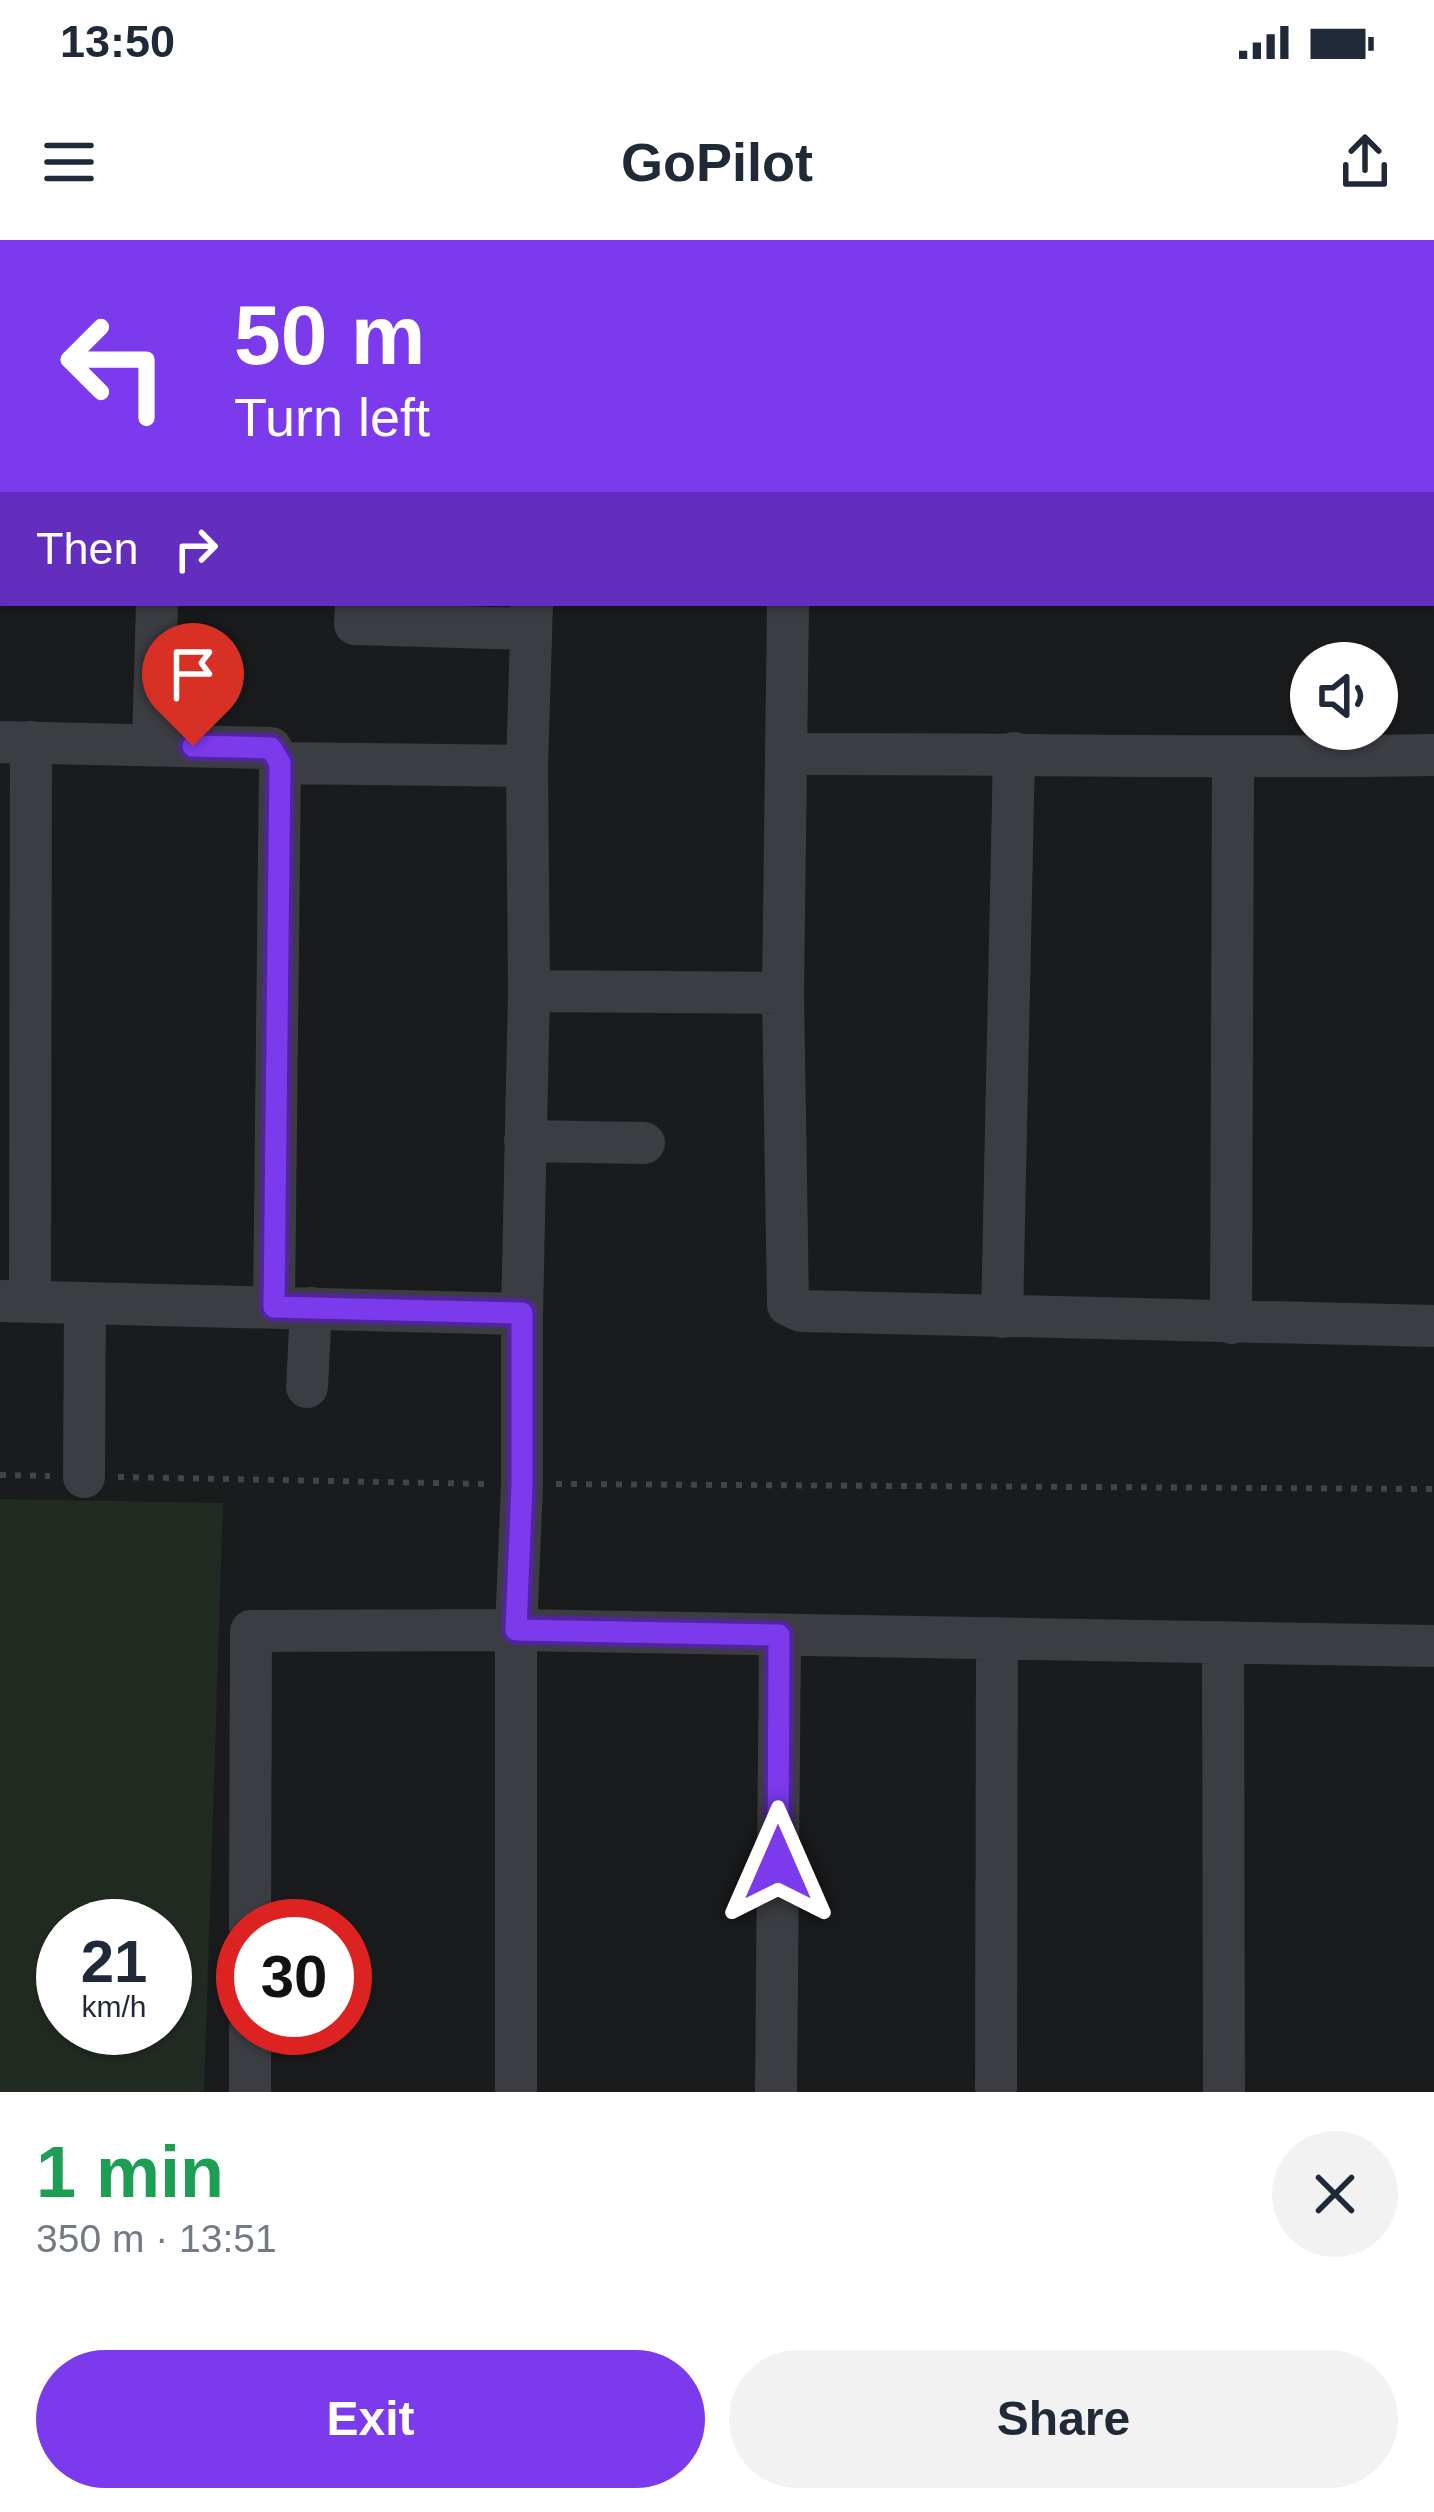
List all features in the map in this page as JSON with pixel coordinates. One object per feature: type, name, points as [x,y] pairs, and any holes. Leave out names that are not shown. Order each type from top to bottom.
[{"type":"street","points":[[154,744],[157,606]]},
{"type":"street","points":[[356,606],[356,623],[532,616],[522,1484],[516,1630],[516,2092]]},
{"type":"street","points":[[788,606],[783,993],[788,1305],[801,1311],[1434,1326]]},
{"type":"street","points":[[307,1387],[292,1307],[280,763],[271,748],[16,742],[15,1301],[292,1307],[522,1313]]},
{"type":"street","points":[[1003,1317],[1015,753]]},
{"type":"street","points":[[788,754],[1434,755]]},
{"type":"street","points":[[1231,1323],[1233,758]]},
{"type":"street","points":[[280,763],[527,766]]},
{"type":"street","points":[[529,992],[783,993]]},
{"type":"street","points":[[525,1141],[644,1143]]},
{"type":"street","points":[[84,1477],[85,1303]]},
{"type":"street","points":[[250,1899],[251,1631],[516,1630],[1434,1646]]},
{"type":"street","points":[[776,2092],[779,1635]]},
{"type":"street","points":[[996,2092],[998,1638]]},
{"type":"street","points":[[1223,1642],[1224,2092]]},
{"type":"street","points":[[250,2055],[250,2092]]},
{"type":"path","points":[[0,1475],[522,1484],[1434,1489]]},
{"type":"shaded area","points":[[0,1499],[223,1503],[204,2092],[0,2092]]},
{"type":"route","points":[[193,746],[271,748],[280,763],[274,1307],[522,1313],[516,1630],[779,1635],[778,1863]]}]
